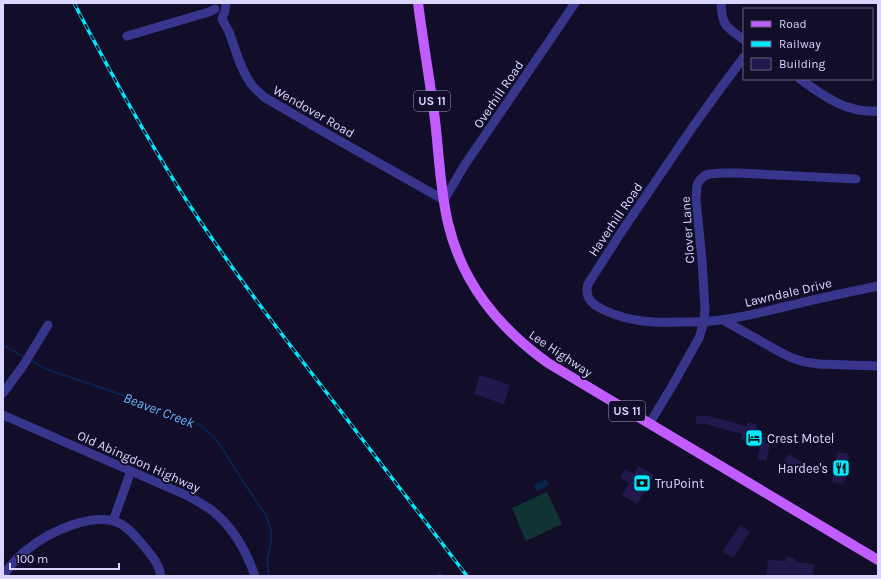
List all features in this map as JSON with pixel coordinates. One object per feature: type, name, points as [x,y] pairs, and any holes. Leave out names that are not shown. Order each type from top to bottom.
[{"type":"main road","name":"Lee Highway","points":[[418,3],[435,119],[444,200],[451,235],[472,284],[503,325],[518,340],[548,363],[878,560]]},
{"type":"street","points":[[222,18],[226,3]]},
{"type":"street","name":"Overhill Road","points":[[444,200],[464,166],[575,3]]},
{"type":"street","points":[[721,3],[723,21],[725,25],[743,39]]},
{"type":"street","points":[[127,36],[209,12],[213,6]]},
{"type":"street","name":"Wendover Road","points":[[213,6],[222,18],[250,83],[264,97],[444,200]]},
{"type":"street","name":"Haverhill Road","points":[[704,322],[661,323],[641,322],[628,319],[603,310],[592,303],[588,298],[586,289],[622,231],[692,128],[743,58]]},
{"type":"street","points":[[801,80],[822,95],[840,105],[857,110],[878,111]]},
{"type":"street","name":"Clover Lane","points":[[649,424],[699,338],[704,322],[705,310],[702,260],[696,196],[697,185],[700,180],[709,174],[722,173],[856,179]]},
{"type":"street","name":"Lawndale Drive","points":[[704,322],[744,316],[878,286]]},
{"type":"street","points":[[723,320],[780,352],[805,362],[819,364],[878,366]]},
{"type":"street","points":[[3,393],[23,366],[48,325]]},
{"type":"street","name":"Old Abingdon Highway","points":[[3,415],[201,503],[224,522],[232,532],[255,576]]},
{"type":"street","points":[[114,521],[131,471]]},
{"type":"street","points":[[3,576],[16,559],[27,549],[51,533],[89,520],[114,521],[128,529],[136,536],[157,563],[161,576]]},
{"type":"green space","points":[[547,492],[562,524],[526,541],[512,508]]},
{"type":"water","points":[[546,479],[549,485],[537,491],[534,485]]},
{"type":"building","points":[[480,375],[510,385],[504,404],[474,394]]},
{"type":"building","name":"Crest Motel","points":[[696,416],[708,416],[746,426],[748,422],[757,425],[755,433],[768,438],[766,443],[770,444],[766,461],[757,460],[760,445],[741,439],[742,434],[705,424],[696,424]]},
{"type":"building","name":"Hardee's","points":[[837,452],[849,454],[844,484],[832,482]]},
{"type":"building","points":[[789,454],[806,465],[799,475],[782,464]]},
{"type":"building","points":[[638,466],[654,475],[637,504],[622,495],[629,483],[620,478],[625,469],[634,474]]},
{"type":"building","points":[[740,525],[750,532],[733,558],[722,552]]},
{"type":"building","points":[[786,557],[795,558],[795,562],[814,564],[813,576],[766,576],[768,560],[786,561]]},
{"type":"building","points":[[440,572],[443,576],[435,576]]},
{"type":"waterway","name":"Beaver Creek","points":[[3,345],[24,357]]},
{"type":"waterway","name":"Beaver Creek","points":[[30,360],[46,369],[146,403],[200,425],[214,437],[267,517],[271,530],[271,542],[267,560],[269,576]]},
{"type":"railway","points":[[74,3],[149,139],[212,239],[273,323],[467,576]]},
{"type":"place","name":"Crest Motel","points":[[754,438]]},
{"type":"place","name":"Hardee's","points":[[841,468]]},
{"type":"place","name":"TruPoint","points":[[642,483]]}]
